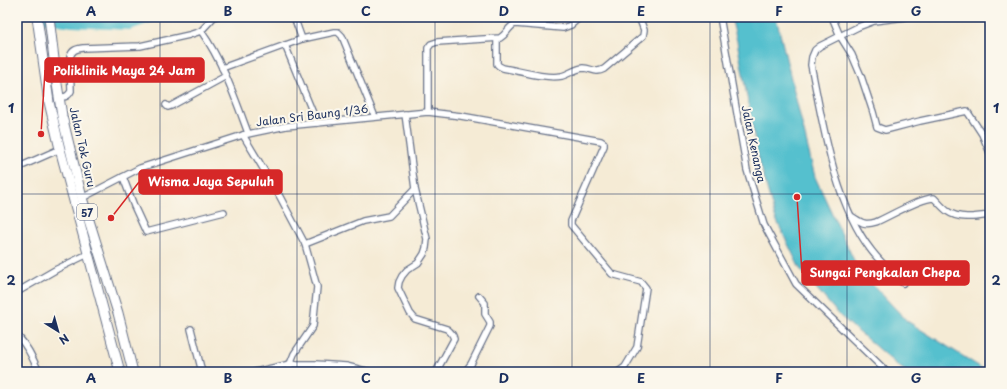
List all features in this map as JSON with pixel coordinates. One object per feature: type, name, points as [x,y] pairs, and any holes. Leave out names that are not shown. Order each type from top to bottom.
[{"type":"main road","name":"Jalan Tok Guru","points":[[37,17],[50,102],[60,149],[120,370]]},
{"type":"main road","name":"Jalan Tok Guru","points":[[49,17],[62,116],[82,198],[118,313],[132,369]]},
{"type":"main road","points":[[120,370],[132,369]]},
{"type":"street","points":[[59,96],[66,97],[71,91],[70,57],[71,53],[76,49],[140,46],[189,35],[201,31],[214,17]]},
{"type":"street","points":[[294,17],[302,40]]},
{"type":"street","points":[[428,112],[428,48],[431,44],[437,42],[497,39],[503,37],[509,27],[515,24],[563,28],[571,25],[580,17]]},
{"type":"street","points":[[497,39],[497,64],[503,68],[550,77],[563,76],[582,68],[587,68],[597,72],[604,69],[643,36],[644,32],[639,17]]},
{"type":"street","name":"Jalan Kenanga","points":[[720,17],[746,170],[764,225],[796,284],[888,372]]},
{"type":"street","points":[[832,17],[840,36],[852,55],[858,69],[877,127],[885,130],[967,111],[982,134],[990,153]]},
{"type":"street","points":[[903,283],[871,250],[851,216],[837,179],[824,133],[811,65],[815,50],[820,46],[858,27],[874,21],[906,17]]},
{"type":"street","points":[[201,31],[213,49],[226,76],[246,134],[305,244],[317,288],[314,325],[294,354],[289,372]]},
{"type":"street","points":[[222,68],[285,45],[338,32],[375,117]]},
{"type":"street","points":[[285,45],[317,123]]},
{"type":"street","points":[[166,105],[170,107],[226,76]]},
{"type":"street","name":"Jalan Sri Baung 1/36","points":[[82,198],[141,167],[246,134],[286,126],[428,112],[461,116],[602,141],[604,146],[571,221],[571,225],[612,274],[641,282],[646,288],[637,347],[625,367],[618,372]]},
{"type":"street","points":[[405,114],[415,189],[426,239],[426,248],[418,263],[407,270],[402,276],[398,288],[410,313],[416,319],[447,329],[451,331],[453,335],[454,340],[436,372]]},
{"type":"street","points":[[17,168],[60,149]]},
{"type":"street","points":[[123,177],[146,232],[224,212]]},
{"type":"street","points":[[305,244],[363,221],[389,216],[415,189]]},
{"type":"street","points":[[851,216],[864,224],[869,224],[928,198],[934,198],[946,210],[958,216],[974,217],[990,215]]},
{"type":"street","points":[[17,292],[57,268],[88,254]]},
{"type":"street","points":[[465,372],[471,364],[490,326],[490,322],[485,314],[485,303],[479,296]]},
{"type":"street","points":[[191,329],[202,372]]},
{"type":"street","points":[[17,335],[30,351],[38,372]]},
{"type":"street","points":[[255,372],[290,364],[343,366],[370,372]]},
{"type":"street","points":[[339,372],[343,366]]},
{"type":"water","points":[[731,17],[776,17],[815,177],[858,269],[907,321],[988,372],[907,372],[839,315],[800,269],[775,217],[757,152],[737,41]]},
{"type":"waterway","points":[[46,17],[73,21],[129,24],[149,17]]},
{"type":"place","name":"Poliklinik Maya 24 Jam","points":[[41,134]]},
{"type":"place","name":"Sungai Pengkalan Chepa","points":[[797,197]]},
{"type":"place","name":"Wisma Jaya Sepuluh","points":[[111,218]]}]
